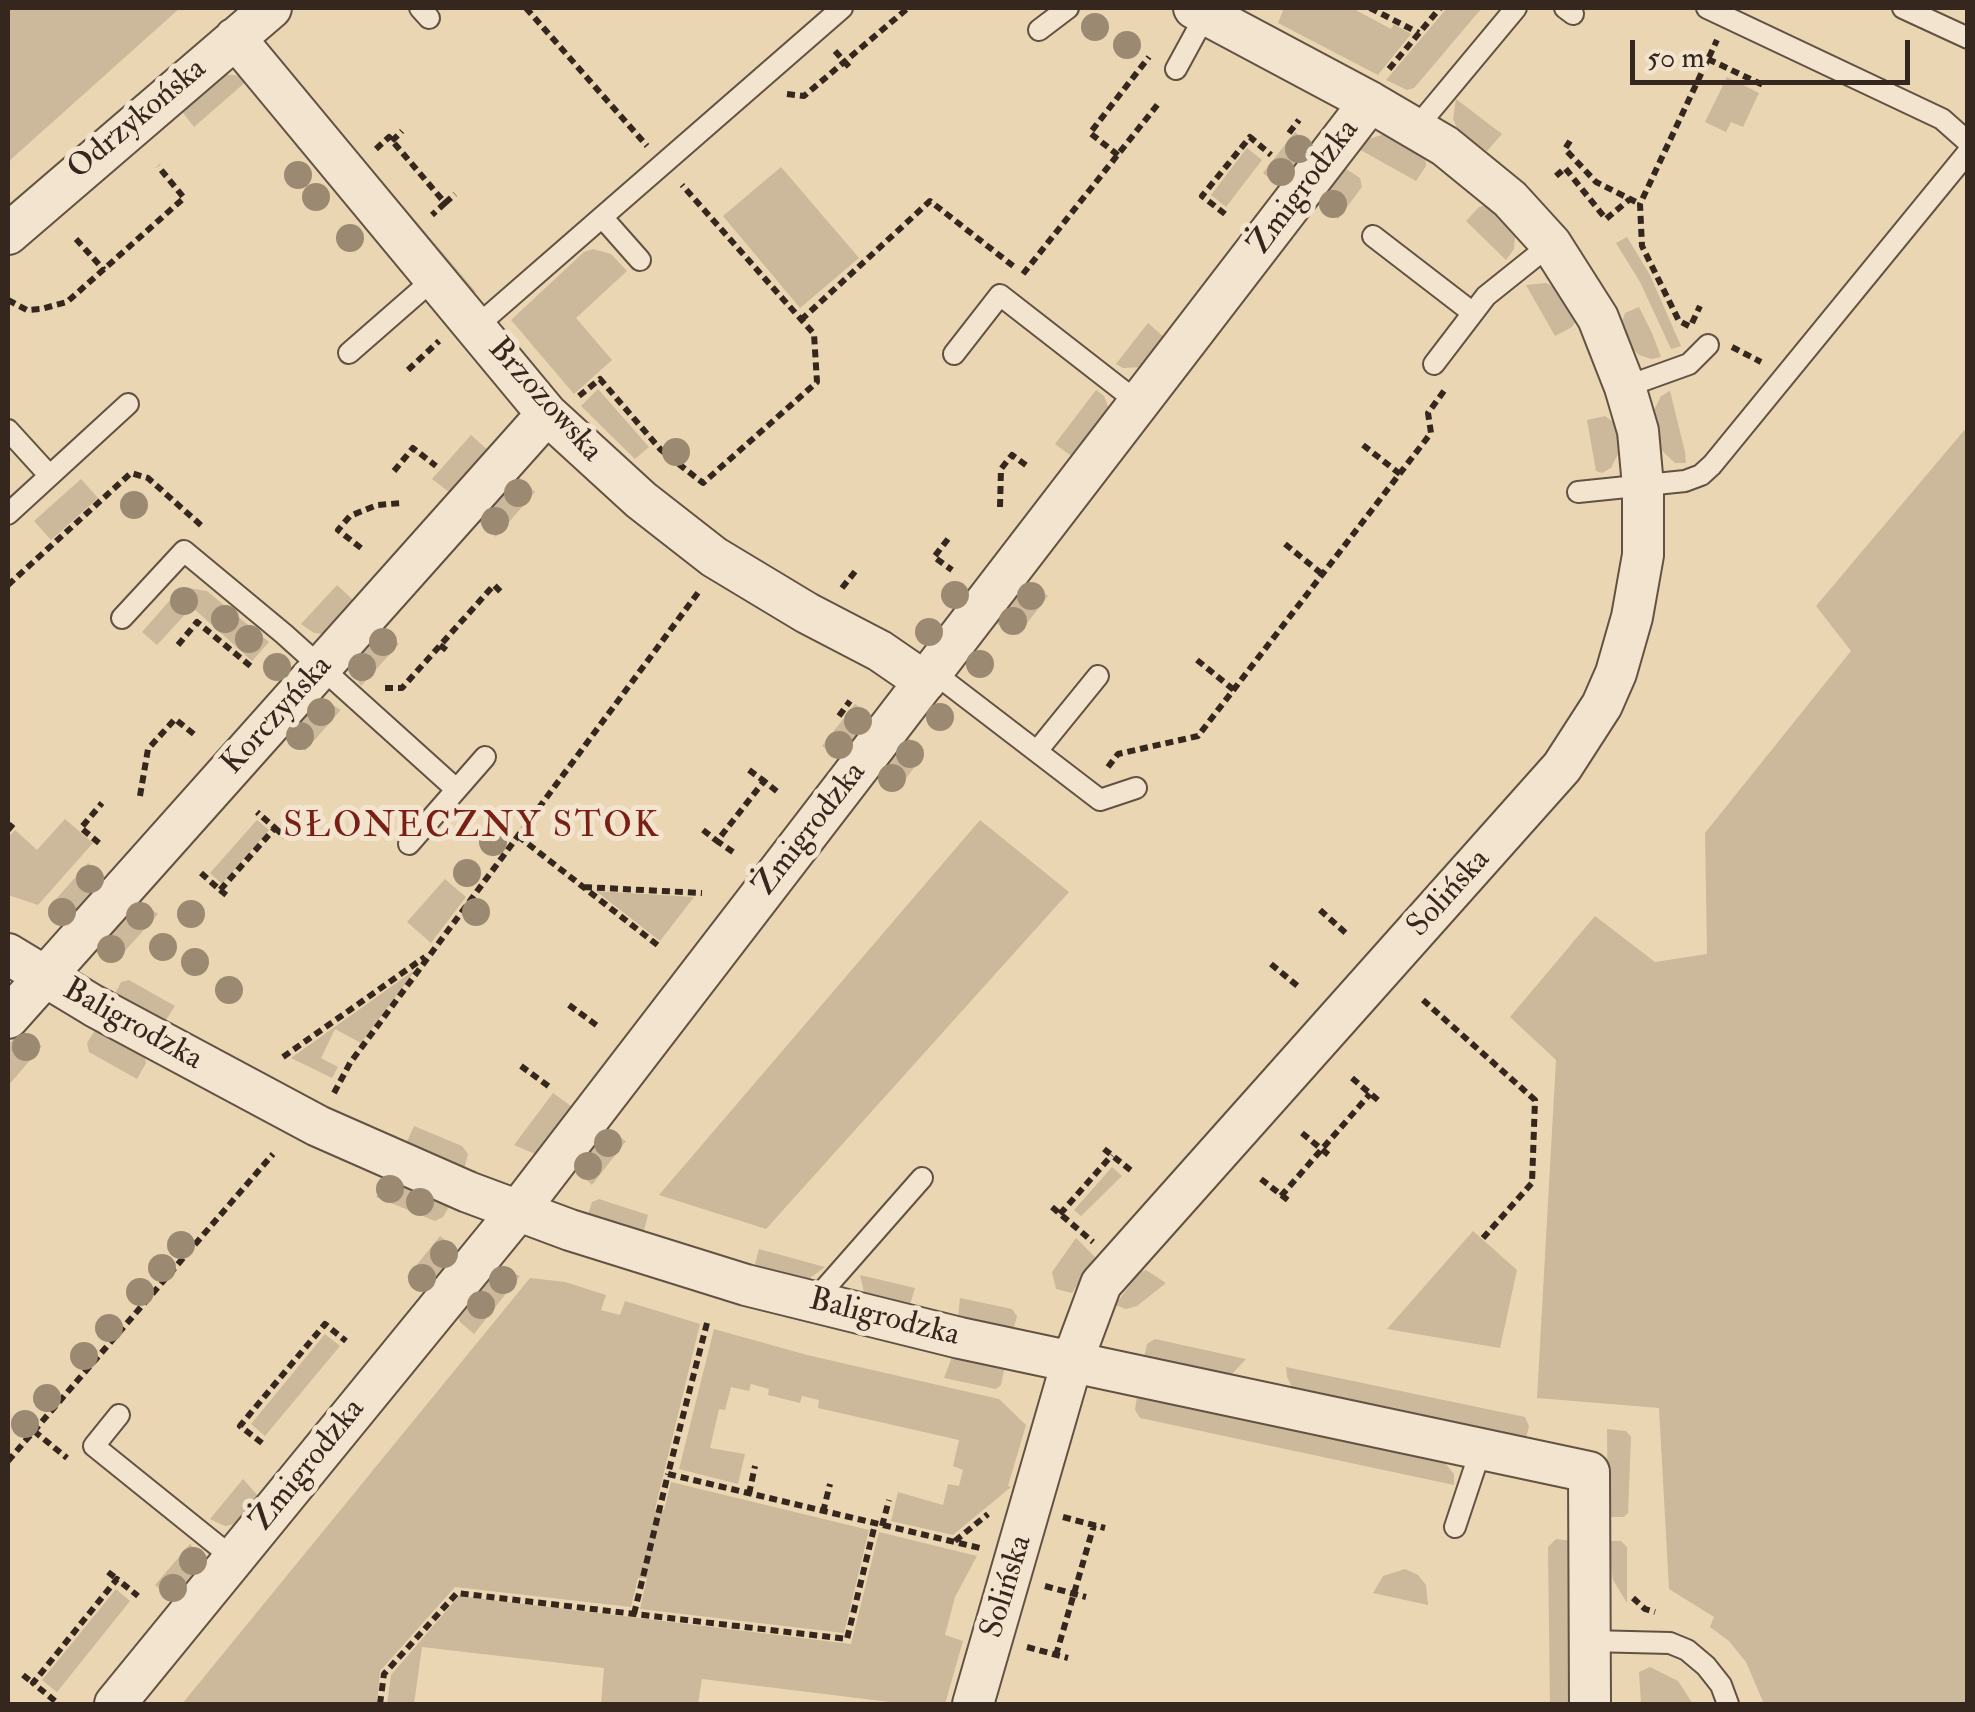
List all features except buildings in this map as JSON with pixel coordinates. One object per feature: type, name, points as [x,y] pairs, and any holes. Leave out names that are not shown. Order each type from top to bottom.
[{"type":"street","name":"Odrzykońska","points":[[8,234],[271,8]]},
{"type":"street","name":"Żmigrodzka","points":[[115,1704],[516,1212],[1140,404],[1375,92],[1200,11]]},
{"type":"street","name":"Brzozowska","points":[[235,38],[436,277],[462,330],[547,414],[641,500],[714,557],[807,614],[929,677]]},
{"type":"street","name":"Solińska","points":[[974,1704],[1072,1362],[1101,1284],[1562,767],[1602,705],[1632,617],[1643,555],[1644,486],[1638,431],[1626,387],[1598,318],[1551,244],[1489,180],[1416,128],[1375,92]]},
{"type":"street","name":"Korczyńska","points":[[8,1018],[547,414]]},
{"type":"street","name":"Baligrodzka","points":[[8,954],[249,1091],[318,1126],[516,1212],[730,1280],[814,1302],[1072,1362],[1589,1472],[1590,1704]]},
{"type":"lane","points":[[462,330],[602,217],[842,8]]},
{"type":"lane","points":[[1039,30],[1068,8]]},
{"type":"lane","points":[[1416,128],[1516,8]]},
{"type":"lane","points":[[1707,8],[1942,119],[1968,142]]},
{"type":"lane","points":[[1903,8],[1968,38]]},
{"type":"lane","points":[[1176,69],[1200,11]]},
{"type":"lane","points":[[1578,492],[1686,481],[1712,466],[1968,152]]},
{"type":"lane","points":[[602,217],[640,260]]},
{"type":"lane","points":[[1373,236],[1473,313]]},
{"type":"lane","points":[[1434,364],[1486,296],[1551,244]]},
{"type":"lane","points":[[348,353],[436,277]]},
{"type":"lane","points":[[954,354],[1000,295],[1140,404]]},
{"type":"lane","points":[[1626,387],[1689,364],[1712,340]]},
{"type":"lane","points":[[8,514],[128,404]]},
{"type":"lane","points":[[8,430],[49,475]]},
{"type":"lane","points":[[122,618],[184,551],[456,790]]},
{"type":"lane","points":[[1037,752],[1098,676]]},
{"type":"lane","points":[[929,677],[1100,800],[1136,788]]},
{"type":"lane","points":[[410,844],[484,756]]},
{"type":"lane","points":[[814,1302],[922,1178]]},
{"type":"lane","points":[[119,1415],[94,1446],[233,1558]]},
{"type":"lane","points":[[1455,1527],[1481,1449]]},
{"type":"lane","points":[[1590,1641],[1670,1643],[1687,1650],[1721,1685],[1728,1704]]},
{"type":"path","points":[[526,8],[633,130]]},
{"type":"path","points":[[775,93],[804,96],[908,8]]},
{"type":"path","points":[[1372,8],[1419,33]]},
{"type":"path","points":[[1375,92],[1440,8]]},
{"type":"path","points":[[1720,35],[1640,204],[1642,246],[1679,321],[1768,366]]},
{"type":"path","points":[[1708,59],[1763,85]]},
{"type":"path","points":[[1118,154],[1090,132],[1146,60]]},
{"type":"path","points":[[844,61],[851,69]]},
{"type":"path","points":[[1023,274],[1076,214],[1158,104]]},
{"type":"path","points":[[1288,133],[1299,120]]},
{"type":"path","points":[[402,131],[388,141],[445,204]]},
{"type":"path","points":[[1226,214],[1202,196],[1250,137],[1271,155]]},
{"type":"path","points":[[1570,141],[1565,150],[1596,182],[1640,204]]},
{"type":"path","points":[[8,300],[26,310],[68,302],[179,208],[184,198],[158,166]]},
{"type":"path","points":[[1556,176],[1565,168],[1606,218],[1630,199]]},
{"type":"path","points":[[583,393],[600,380],[655,444],[703,482],[817,382],[814,334],[677,180]]},
{"type":"path","points":[[423,223],[456,194]]},
{"type":"path","points":[[801,320],[930,202],[982,242]]},
{"type":"path","points":[[76,239],[104,270]]},
{"type":"path","points":[[408,370],[462,330]]},
{"type":"path","points":[[603,383],[612,375]]},
{"type":"path","points":[[1089,792],[1118,754],[1198,736],[1432,433],[1428,413],[1452,381]]},
{"type":"path","points":[[655,444],[665,436]]},
{"type":"path","points":[[1363,445],[1400,474]]},
{"type":"path","points":[[390,458],[396,468],[413,448],[436,466]]},
{"type":"path","points":[[1000,507],[1001,469],[1006,457],[1012,455],[1030,468]]},
{"type":"path","points":[[8,585],[130,473],[148,478],[204,528]]},
{"type":"path","points":[[361,548],[335,527],[360,510],[402,503]]},
{"type":"path","points":[[948,539],[937,547],[934,557],[952,570]]},
{"type":"path","points":[[1285,544],[1322,574]]},
{"type":"path","points":[[848,579],[857,568]]},
{"type":"path","points":[[368,688],[402,688],[494,585],[503,594]]},
{"type":"path","points":[[318,1126],[350,1063],[688,606]]},
{"type":"path","points":[[178,644],[197,622],[254,669]]},
{"type":"path","points":[[440,644],[450,654]]},
{"type":"path","points":[[1197,660],[1234,690]]},
{"type":"path","points":[[840,716],[850,702]]},
{"type":"path","points":[[140,796],[148,750],[171,719],[194,736]]},
{"type":"path","points":[[749,770],[779,793]]},
{"type":"path","points":[[717,840],[764,781]]},
{"type":"path","points":[[99,843],[81,828],[83,819],[102,803]]},
{"type":"path","points":[[257,812],[284,836]]},
{"type":"path","points":[[220,890],[275,828]]},
{"type":"path","points":[[703,830],[734,852]]},
{"type":"path","points":[[518,836],[660,947]]},
{"type":"path","points":[[201,874],[230,898]]},
{"type":"path","points":[[583,886],[702,893]]},
{"type":"path","points":[[1320,910],[1348,935]]},
{"type":"path","points":[[283,1057],[434,951]]},
{"type":"path","points":[[1271,964],[1300,988]]},
{"type":"path","points":[[1423,1000],[1536,1100],[1532,1183],[1483,1238]]},
{"type":"path","points":[[569,1005],[599,1027]]},
{"type":"path","points":[[521,1066],[552,1088]]},
{"type":"path","points":[[1352,1078],[1379,1101]]},
{"type":"path","points":[[1261,1179],[1285,1198],[1370,1094]]},
{"type":"path","points":[[1302,1133],[1330,1156]]},
{"type":"path","points":[[1104,1149],[1134,1172]]},
{"type":"path","points":[[8,1460],[273,1154]]},
{"type":"path","points":[[1060,1214],[1112,1156]]},
{"type":"path","points":[[1052,1207],[1068,1221]]},
{"type":"path","points":[[634,1614],[707,1322]]},
{"type":"path","points":[[262,1443],[240,1426],[325,1324],[346,1341]]},
{"type":"path","points":[[309,1326],[318,1333]]},
{"type":"path","points":[[241,1409],[249,1416]]},
{"type":"path","points":[[749,1494],[756,1466]]},
{"type":"path","points":[[668,1474],[975,1547]]},
{"type":"path","points":[[824,1512],[830,1484]]},
{"type":"path","points":[[380,1704],[384,1674],[457,1593],[846,1640],[878,1525],[890,1500]]},
{"type":"path","points":[[1054,1514],[1105,1528]]},
{"type":"path","points":[[1056,1655],[1094,1525]]},
{"type":"path","points":[[108,1572],[138,1596]]},
{"type":"path","points":[[33,1683],[116,1579]]},
{"type":"path","points":[[1059,1590],[1086,1597]]},
{"type":"path","points":[[1033,1648],[1068,1658]]},
{"type":"path","points":[[23,1675],[55,1701]]},
{"type":"shaded area","points":[[8,8],[180,8],[8,162]]},
{"type":"shaded area","points":[[1284,8],[1352,8],[1391,29],[1394,24],[1411,34],[1378,75],[1278,23]]},
{"type":"shaded area","points":[[1447,8],[1482,8],[1414,88],[1407,90],[1386,80]]},
{"type":"shaded area","points":[[222,74],[248,80],[194,127],[181,110]]},
{"type":"shaded area","points":[[1727,77],[1759,93],[1743,127],[1731,122],[1726,132],[1705,122]]},
{"type":"shaded area","points":[[1456,99],[1502,134],[1487,151],[1460,134],[1453,119]]},
{"type":"shaded area","points":[[321,115],[327,116],[476,292],[470,291]]},
{"type":"shaded area","points":[[1295,132],[1317,149],[1284,186],[1279,186],[1263,173]]},
{"type":"shaded area","points":[[1385,134],[1425,154],[1426,166],[1416,181],[1357,148],[1365,140]]},
{"type":"shaded area","points":[[1247,148],[1262,160],[1226,207],[1211,195]]},
{"type":"shaded area","points":[[781,167],[859,258],[800,308],[723,216]]},
{"type":"shaded area","points":[[1343,167],[1360,178],[1362,187],[1338,219],[1319,204]]},
{"type":"shaded area","points":[[1487,205],[1512,227],[1515,235],[1514,249],[1506,260],[1466,221],[1479,207]]},
{"type":"shaded area","points":[[1627,237],[1650,275],[1681,346],[1671,349],[1640,282],[1616,243]]},
{"type":"shaded area","points":[[593,249],[611,254],[627,271],[576,318],[612,360],[574,394],[511,320],[584,252]]},
{"type":"shaded area","points":[[1546,283],[1561,291],[1576,321],[1555,336],[1526,285]]},
{"type":"shaded area","points":[[1639,307],[1661,357],[1639,355],[1630,346],[1621,325],[1625,313]]},
{"type":"shaded area","points":[[1148,323],[1165,338],[1146,367],[1123,368],[1116,364]]},
{"type":"shaded area","points":[[598,389],[649,447],[635,459],[581,406]]},
{"type":"shaded area","points":[[1096,390],[1104,396],[1109,409],[1074,456],[1070,455],[1055,444]]},
{"type":"shaded area","points":[[1670,391],[1686,463],[1675,463],[1658,447],[1652,414],[1661,396]]},
{"type":"shaded area","points":[[1605,416],[1616,424],[1620,450],[1611,468],[1602,473],[1596,471],[1587,420]]},
{"type":"shaded area","points":[[1967,427],[1967,1704],[1764,1704],[1746,1662],[1729,1641],[1710,1627],[1714,1617],[1669,1589],[1659,1408],[1537,1398],[1556,1060],[1510,1017],[1595,916],[1655,962],[1707,954],[1705,833],[1851,651],[1816,606]]},
{"type":"shaded area","points":[[471,435],[491,453],[454,492],[449,492],[432,479]]},
{"type":"shaded area","points":[[515,474],[535,492],[496,537],[475,518]]},
{"type":"shaded area","points":[[81,479],[98,498],[51,540],[34,521]]},
{"type":"shaded area","points":[[1025,584],[1048,596],[1018,635],[993,622]]},
{"type":"shaded area","points":[[337,585],[352,599],[353,606],[325,634],[314,633],[301,624]]},
{"type":"shaded area","points":[[188,588],[207,591],[269,642],[252,661],[192,607],[157,645],[142,632],[171,599]]},
{"type":"shaded area","points":[[378,630],[399,644],[361,686],[353,663],[356,654]]},
{"type":"shaded area","points":[[328,702],[341,710],[305,751],[287,734],[315,703]]},
{"type":"shaded area","points":[[855,704],[877,719],[841,758],[822,746]]},
{"type":"shaded area","points":[[905,736],[921,747],[923,756],[897,790],[880,772]]},
{"type":"shaded area","points":[[65,819],[93,843],[38,905],[8,895],[8,838],[15,830],[37,850]]},
{"type":"shaded area","points":[[257,820],[269,830],[222,884],[210,873]]},
{"type":"shaded area","points":[[980,820],[1069,892],[766,1229],[659,1195]]},
{"type":"shaded area","points":[[88,863],[102,875],[103,887],[70,924],[48,908]]},
{"type":"shaded area","points":[[445,879],[466,897],[431,943],[407,922]]},
{"type":"shaded area","points":[[596,891],[694,897],[660,941]]},
{"type":"shaded area","points":[[137,900],[158,914],[117,960],[98,941]]},
{"type":"shaded area","points":[[416,969],[361,1043],[335,1029],[321,1058],[338,1067],[332,1078],[291,1058]]},
{"type":"shaded area","points":[[129,980],[175,1006],[164,1023],[112,1000],[121,982]]},
{"type":"shaded area","points":[[97,1027],[144,1054],[146,1063],[137,1079],[89,1052],[87,1043]]},
{"type":"shaded area","points":[[19,1032],[42,1046],[8,1086],[8,1045]]},
{"type":"shaded area","points":[[553,1093],[575,1109],[540,1156],[514,1145]]},
{"type":"shaded area","points":[[414,1126],[462,1146],[468,1154],[463,1174],[405,1146]]},
{"type":"shaded area","points":[[603,1128],[626,1141],[592,1185],[570,1170]]},
{"type":"shaded area","points":[[1112,1167],[1122,1176],[1081,1216],[1074,1210]]},
{"type":"shaded area","points":[[388,1178],[451,1203],[443,1217],[435,1221],[376,1197]]},
{"type":"shaded area","points":[[599,1199],[648,1215],[643,1234],[586,1220],[592,1202]]},
{"type":"shaded area","points":[[1473,1231],[1517,1270],[1500,1348],[1387,1329]]},
{"type":"shaded area","points":[[440,1236],[461,1253],[428,1294],[407,1277]]},
{"type":"shaded area","points":[[1076,1238],[1095,1257],[1072,1293],[1056,1289],[1052,1272]]},
{"type":"shaded area","points":[[759,1249],[825,1267],[803,1283],[754,1268]]},
{"type":"shaded area","points":[[494,1266],[520,1276],[474,1334],[460,1322],[457,1313]]},
{"type":"shaded area","points":[[1146,1270],[1166,1283],[1137,1306],[1126,1309],[1115,1305],[1139,1273]]},
{"type":"shaded area","points":[[860,1275],[915,1288],[909,1308],[865,1296]]},
{"type":"shaded area","points":[[530,1278],[565,1282],[606,1295],[601,1310],[620,1315],[625,1301],[700,1324],[655,1509],[664,1510],[671,1482],[869,1530],[844,1633],[640,1609],[647,1578],[638,1578],[631,1607],[455,1587],[380,1671],[377,1704],[182,1704]]},
{"type":"shaded area","points":[[960,1298],[1012,1309],[1017,1316],[1012,1335],[958,1318]]},
{"type":"shaded area","points":[[714,1329],[807,1355],[999,1399],[1026,1425],[1008,1486],[1011,1487],[953,1535],[891,1521],[898,1492],[943,1505],[948,1484],[959,1486],[963,1470],[953,1466],[959,1440],[818,1408],[819,1400],[802,1396],[800,1403],[768,1395],[769,1389],[751,1384],[749,1391],[731,1387],[725,1410],[719,1409],[710,1448],[745,1454],[738,1484],[679,1469]]},
{"type":"shaded area","points":[[325,1334],[340,1346],[265,1436],[251,1424]]},
{"type":"shaded area","points":[[1155,1339],[1246,1359],[1232,1374],[1223,1377],[1143,1362],[1147,1344]]},
{"type":"shaded area","points":[[952,1357],[1005,1366],[1001,1385],[996,1389],[944,1378]]},
{"type":"shaded area","points":[[1286,1367],[1525,1417],[1529,1426],[1525,1442],[1294,1391]]},
{"type":"shaded area","points":[[1144,1392],[1440,1457],[1454,1474],[1454,1485],[1140,1418],[1135,1410],[1137,1397]]},
{"type":"shaded area","points":[[1607,1429],[1626,1431],[1631,1437],[1628,1513],[1624,1517],[1608,1517]]},
{"type":"shaded area","points":[[243,1479],[259,1497],[240,1523],[225,1526],[210,1519]]},
{"type":"shaded area","points":[[879,1532],[977,1556],[955,1597],[945,1635],[963,1641],[945,1704],[906,1704],[702,1679],[698,1704],[601,1704],[604,1668],[422,1647],[414,1704],[387,1704],[391,1675],[459,1596],[851,1644]]},
{"type":"shaded area","points":[[1556,1539],[1573,1541],[1574,1704],[1550,1704],[1548,1547]]},
{"type":"shaded area","points":[[1608,1541],[1621,1541],[1627,1547],[1627,1603],[1613,1580]]},
{"type":"shaded area","points":[[190,1544],[200,1555],[201,1571],[177,1599],[169,1597],[155,1585]]},
{"type":"shaded area","points":[[1405,1569],[1418,1575],[1426,1585],[1428,1605],[1373,1593],[1383,1576]]},
{"type":"shaded area","points":[[116,1589],[130,1601],[57,1692],[42,1680]]},
{"type":"shaded area","points":[[1650,1667],[1678,1681],[1693,1704],[1641,1704],[1639,1672]]},
{"type":"district","name":"SŁONECZNY STOK","points":[[472,828]]}]
